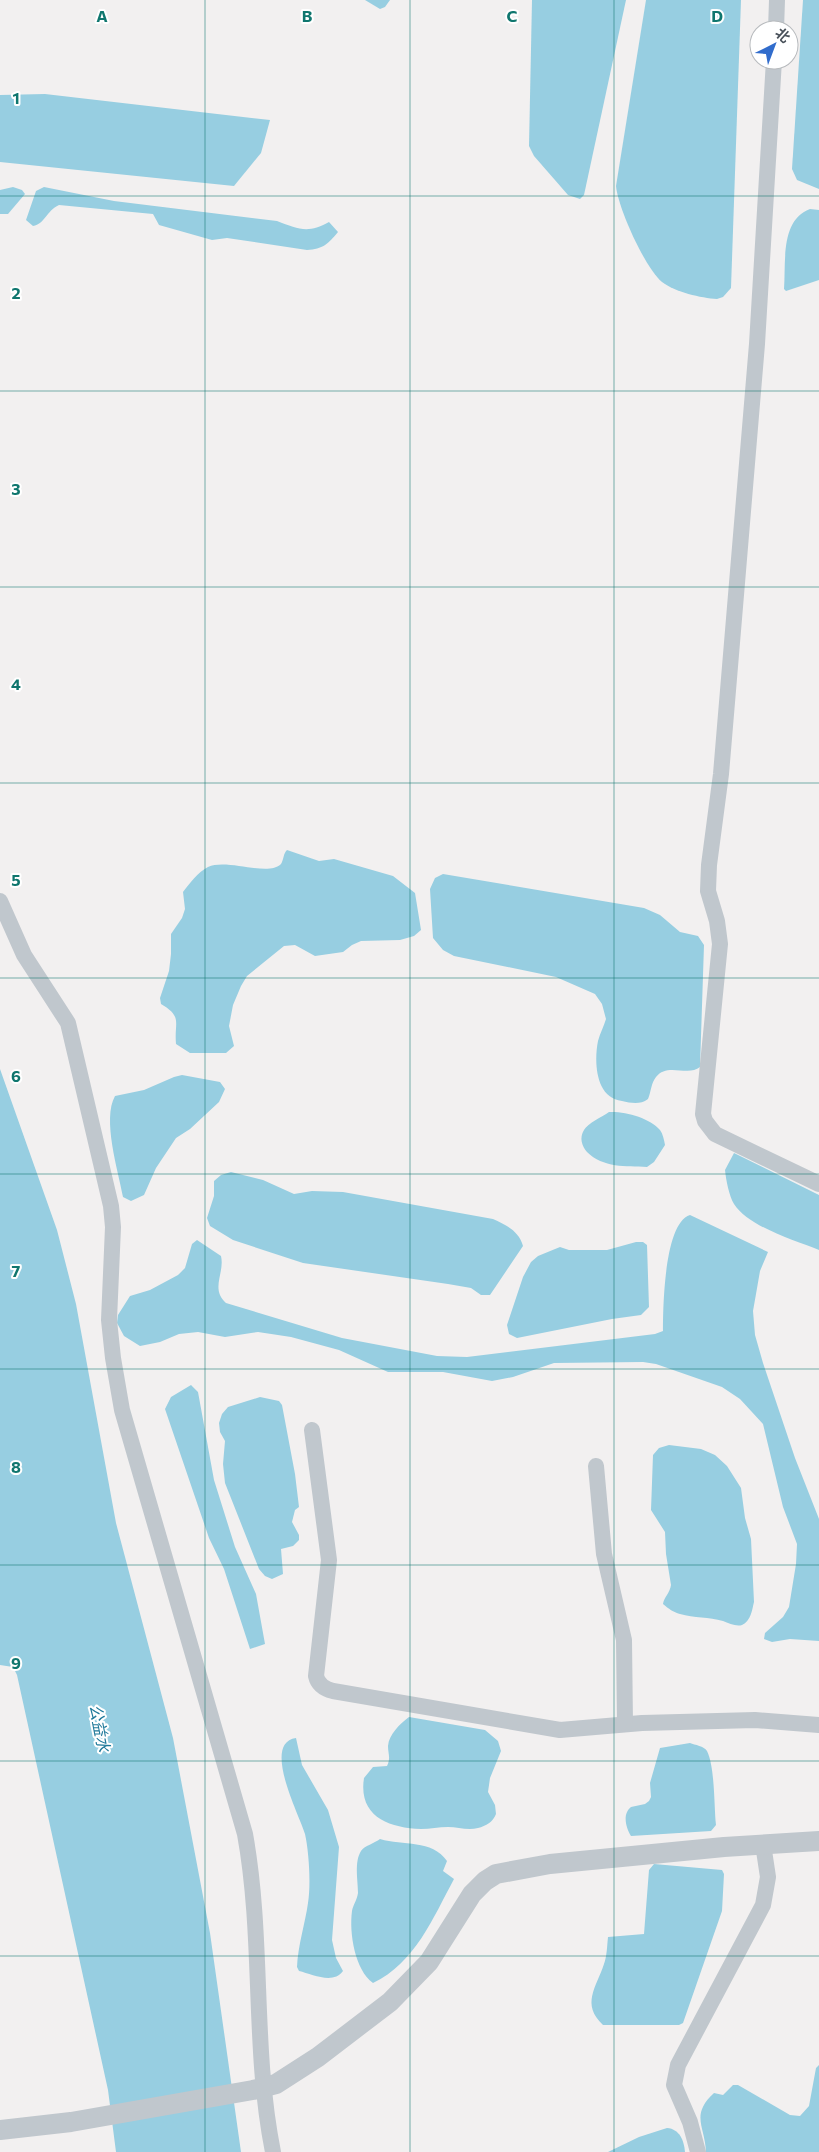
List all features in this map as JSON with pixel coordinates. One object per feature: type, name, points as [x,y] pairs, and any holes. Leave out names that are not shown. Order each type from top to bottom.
[{"type":"street","points":[[777,20],[778,0]]},
{"type":"street","points":[[773,70],[757,344],[721,774],[709,865],[708,892],[717,921],[720,944],[703,1114],[704,1122],[715,1134],[819,1184]]},
{"type":"street","points":[[0,901],[24,955],[68,1023],[109,1197],[113,1227],[109,1320],[122,1410],[243,1825],[249,1857],[255,1921],[260,2044],[259,2089],[273,2152]]},
{"type":"street","points":[[312,1430],[329,1560],[316,1676],[321,1684],[333,1691],[560,1730],[625,1724],[755,1720],[819,1725]]},
{"type":"street","points":[[596,1466],[604,1554],[624,1640],[625,1724]]},
{"type":"street","points":[[0,2130],[71,2122],[259,2089],[276,2084],[318,2057],[390,2002],[429,1962],[472,1894],[485,1881],[496,1874],[550,1864],[763,1844],[819,1841]]},
{"type":"street","points":[[698,2152],[690,2122],[674,2085],[674,2076],[678,2065],[763,1905],[768,1877],[763,1844]]},
{"type":"water","points":[[365,0],[390,0],[385,7],[380,9]]},
{"type":"water","points":[[532,0],[626,0],[584,195],[580,199],[568,195],[534,156],[529,146]]},
{"type":"water","points":[[646,0],[741,0],[731,288],[723,297],[717,299],[688,294],[674,289],[667,286],[655,275],[633,237],[618,196],[616,186]]},
{"type":"water","points":[[803,0],[819,0],[819,189],[797,180],[792,169]]},
{"type":"water","points":[[45,94],[270,120],[261,153],[234,186],[0,162],[0,95]]},
{"type":"water","points":[[13,187],[22,190],[25,194],[8,214],[0,214],[0,190]]},
{"type":"water","points":[[44,187],[114,201],[277,221],[303,229],[315,228],[329,222],[338,232],[325,245],[307,250],[227,238],[212,240],[159,225],[153,214],[59,205],[40,223],[33,226],[26,220],[36,191]]},
{"type":"water","points":[[810,209],[819,210],[819,280],[786,291],[784,289],[785,255],[789,232],[800,215]]},
{"type":"water","points":[[287,850],[319,861],[334,859],[393,876],[415,893],[421,930],[414,936],[400,940],[361,941],[343,952],[315,956],[295,945],[284,946],[247,976],[241,986],[233,1005],[229,1026],[234,1046],[226,1053],[190,1053],[176,1044],[175,1017],[161,1004],[160,998],[169,971],[171,934],[182,918],[185,909],[183,892],[191,881],[208,867],[226,865],[267,869],[281,864]]},
{"type":"water","points":[[443,874],[644,908],[660,915],[680,932],[698,936],[704,945],[700,1067],[690,1071],[672,1070],[661,1073],[653,1082],[648,1099],[639,1103],[622,1101],[606,1093],[598,1077],[596,1058],[598,1041],[606,1019],[602,1004],[595,994],[556,977],[454,956],[443,950],[433,938],[430,889],[435,878]]},
{"type":"water","name":"公益水","points":[[0,1069],[57,1230],[76,1304],[116,1523],[173,1738],[210,1933],[241,2152],[116,2152],[108,2090],[17,1675],[13,1667],[0,1665]]},
{"type":"water","points":[[182,1075],[220,1082],[225,1089],[219,1102],[190,1129],[176,1138],[156,1168],[144,1195],[131,1201],[123,1197],[112,1145],[110,1118],[111,1106],[115,1096],[144,1090]]},
{"type":"water","points":[[609,1112],[637,1116],[650,1122],[660,1130],[665,1145],[654,1162],[647,1167],[607,1164],[587,1152],[582,1142],[584,1130]]},
{"type":"water","points":[[734,1153],[819,1195],[819,1250],[773,1232],[741,1212],[732,1201],[725,1174],[725,1170]]},
{"type":"water","points":[[231,1172],[263,1180],[294,1194],[312,1191],[343,1192],[493,1219],[515,1232],[523,1246],[490,1295],[481,1295],[471,1288],[448,1284],[303,1263],[233,1240],[210,1226],[207,1218],[214,1196],[214,1181],[221,1175]]},
{"type":"water","points":[[690,1215],[768,1252],[760,1271],[753,1311],[755,1335],[795,1458],[819,1519],[819,1641],[790,1639],[772,1642],[764,1639],[765,1633],[783,1617],[789,1607],[796,1564],[797,1544],[783,1507],[763,1424],[740,1399],[722,1387],[656,1364],[643,1362],[554,1363],[513,1377],[492,1381],[443,1372],[388,1372],[339,1350],[291,1337],[258,1332],[225,1337],[198,1332],[179,1334],[160,1342],[140,1346],[124,1336],[117,1323],[118,1315],[130,1296],[150,1290],[178,1275],[185,1268],[192,1244],[197,1240],[221,1256],[222,1262],[218,1286],[221,1298],[226,1303],[342,1338],[437,1356],[467,1357],[655,1334],[663,1331],[665,1286],[670,1249],[681,1221]]},
{"type":"water","points":[[636,1242],[643,1242],[647,1245],[649,1307],[641,1315],[517,1338],[509,1334],[507,1325],[523,1277],[531,1262],[538,1256],[560,1247],[569,1250],[607,1250]]},
{"type":"water","points":[[191,1385],[198,1392],[214,1480],[235,1547],[256,1594],[265,1644],[250,1649],[224,1569],[209,1538],[165,1409],[171,1397]]},
{"type":"water","points":[[260,1397],[279,1401],[282,1405],[299,1507],[295,1510],[292,1522],[299,1535],[299,1540],[293,1546],[281,1549],[283,1574],[272,1579],[265,1576],[259,1569],[225,1483],[223,1464],[225,1441],[220,1432],[219,1423],[222,1414],[228,1407]]},
{"type":"water","points":[[669,1445],[701,1449],[715,1455],[727,1466],[741,1488],[745,1518],[751,1539],[754,1602],[749,1618],[742,1625],[680,1614],[663,1604],[671,1585],[665,1532],[651,1510],[653,1455],[659,1448]]},
{"type":"water","points":[[409,1717],[485,1730],[498,1741],[501,1751],[490,1778],[488,1792],[495,1805],[496,1814],[489,1823],[474,1829],[448,1827],[409,1828],[387,1822],[371,1811],[363,1791],[364,1778],[373,1767],[387,1766],[390,1737]]},
{"type":"water","points":[[296,1738],[302,1765],[328,1810],[339,1847],[332,1940],[336,1958],[343,1971],[339,1975],[328,1978],[299,1971],[297,1967],[309,1896],[308,1859],[305,1834],[282,1766],[282,1753],[286,1743]]},
{"type":"water","points":[[690,1743],[706,1749],[710,1758],[716,1825],[711,1831],[631,1836],[626,1825],[626,1813],[631,1807],[645,1804],[649,1801],[651,1797],[650,1783],[660,1748]]},
{"type":"water","points":[[380,1839],[416,1844],[433,1849],[447,1861],[443,1871],[454,1879],[430,1924],[412,1952],[388,1974],[373,1983],[367,1977],[358,1960],[351,1930],[351,1920],[358,1893],[357,1866],[359,1855],[361,1851]]},
{"type":"water","points":[[654,1864],[722,1870],[724,1874],[722,1911],[683,2023],[679,2025],[603,2025],[593,2010],[592,1996],[605,1961],[608,1937],[644,1934],[649,1870]]},
{"type":"water","points":[[819,2065],[819,2152],[706,2152],[701,2114],[702,2108],[714,2093],[723,2095],[733,2085],[738,2085],[790,2115],[800,2116],[809,2106],[816,2068]]},
{"type":"water","points":[[667,2128],[678,2133],[684,2144],[685,2152],[608,2152],[639,2137]]}]
